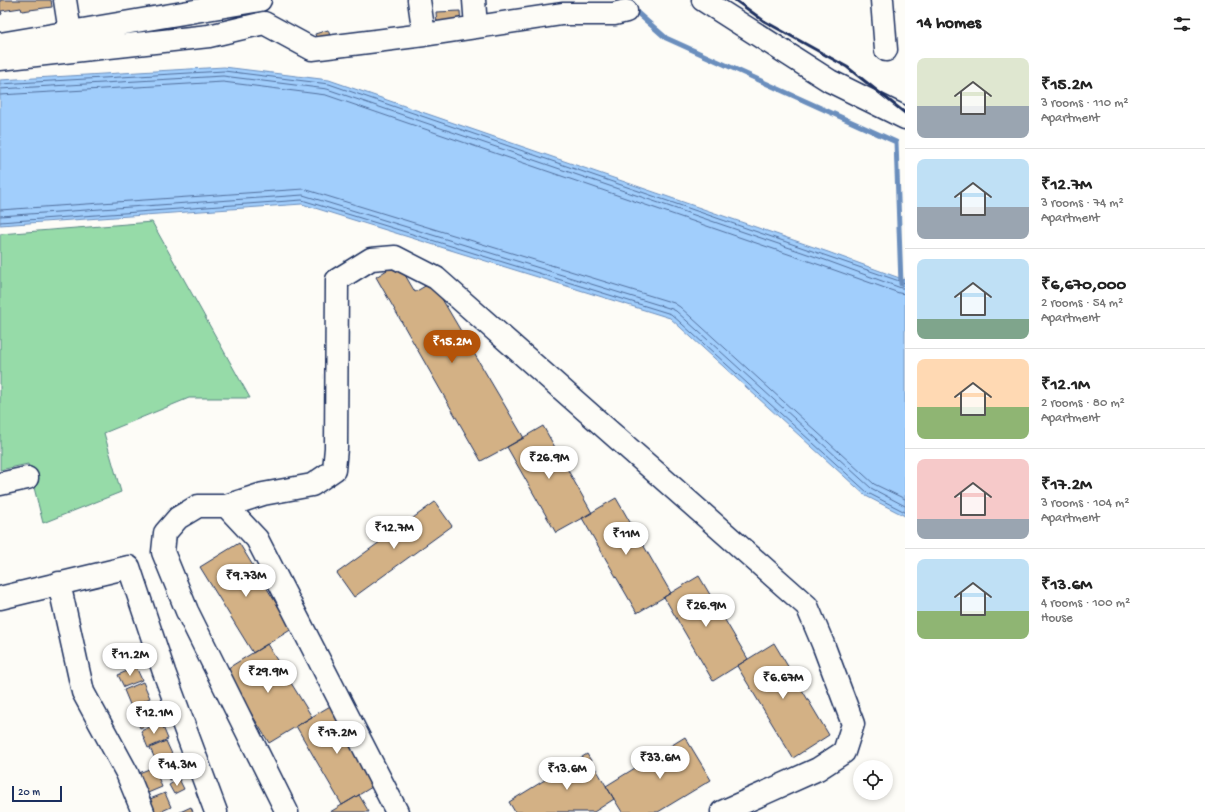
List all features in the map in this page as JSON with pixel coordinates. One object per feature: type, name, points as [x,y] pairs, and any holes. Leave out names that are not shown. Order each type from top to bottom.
[{"type":"street","points":[[65,0],[70,32]]},
{"type":"street","points":[[0,44],[134,20],[149,9],[261,0]]},
{"type":"street","points":[[419,0],[424,35]]},
{"type":"street","points":[[474,0],[476,27]]},
{"type":"street","points":[[703,0],[830,81],[905,118]]},
{"type":"street","points":[[882,0],[886,50]]},
{"type":"street","points":[[0,58],[209,36],[264,23],[312,49],[476,27],[561,7],[614,14],[626,12]]},
{"type":"street","points":[[287,812],[187,611],[163,552],[165,533],[178,518],[198,506],[226,506],[263,494],[312,485],[334,470],[336,448],[337,280],[371,259],[395,257],[436,278],[807,606],[853,724],[844,752],[818,769],[722,812]]},
{"type":"street","points":[[0,484],[27,478]]},
{"type":"street","points":[[226,506],[257,539],[397,812]]},
{"type":"street","points":[[0,598],[129,567],[164,672],[216,812]]},
{"type":"street","points":[[59,583],[83,692],[127,773],[143,812]]},
{"type":"green space","points":[[152,222],[250,398],[189,398],[104,433],[121,492],[43,523],[28,464],[0,470],[0,234]]},
{"type":"water","points":[[224,67],[329,80],[905,280],[905,516],[866,496],[670,318],[302,204],[0,225],[0,80]]},
{"type":"building","points":[[0,0],[51,0],[52,7],[22,11],[21,8],[1,11],[2,14],[0,15]]},
{"type":"building","points":[[460,11],[461,26],[437,27],[436,12]]},
{"type":"building","points":[[328,30],[332,41],[318,45],[315,34]]},
{"type":"building","points":[[398,263],[415,292],[432,282],[524,438],[481,461],[376,277]]},
{"type":"building","points":[[543,426],[592,513],[556,533],[507,447]]},
{"type":"building","points":[[616,498],[671,593],[637,613],[582,518]]},
{"type":"building","points":[[435,502],[452,526],[354,597],[337,573]]},
{"type":"building","points":[[239,543],[292,629],[253,653],[200,567]]},
{"type":"building","points":[[699,576],[748,659],[713,681],[664,597]]},
{"type":"building","points":[[774,643],[829,735],[793,758],[737,666]]},
{"type":"building","points":[[267,644],[312,717],[269,743],[225,670]]},
{"type":"building","points":[[136,667],[142,680],[124,687],[118,675]]},
{"type":"building","points":[[143,682],[150,698],[131,707],[124,690]]},
{"type":"building","points":[[152,700],[160,719],[140,728],[132,709]]},
{"type":"building","points":[[332,705],[377,784],[342,805],[296,726]]},
{"type":"building","points":[[161,722],[168,739],[148,748],[141,731]]},
{"type":"building","points":[[685,737],[711,780],[658,812],[622,812],[606,786]]},
{"type":"building","points":[[166,741],[172,754],[156,761],[150,748]]},
{"type":"building","points":[[587,754],[614,799],[594,812],[515,812],[509,802]]},
{"type":"building","points":[[170,757],[173,765],[161,770],[158,762]]},
{"type":"building","points":[[179,763],[184,774],[170,780],[165,770]]},
{"type":"building","points":[[154,767],[162,787],[143,795],[134,775]]},
{"type":"building","points":[[179,779],[184,789],[174,794],[169,785]]},
{"type":"building","points":[[165,793],[171,807],[160,812],[155,812],[150,799]]},
{"type":"building","points":[[359,795],[369,812],[330,812],[342,805]]},
{"type":"building","points":[[191,807],[193,812],[180,812]]},
{"type":"waterway","points":[[624,0],[666,38],[896,142],[901,284]]},
{"type":"railway","points":[[735,0],[764,21],[847,67],[905,113]]}]
